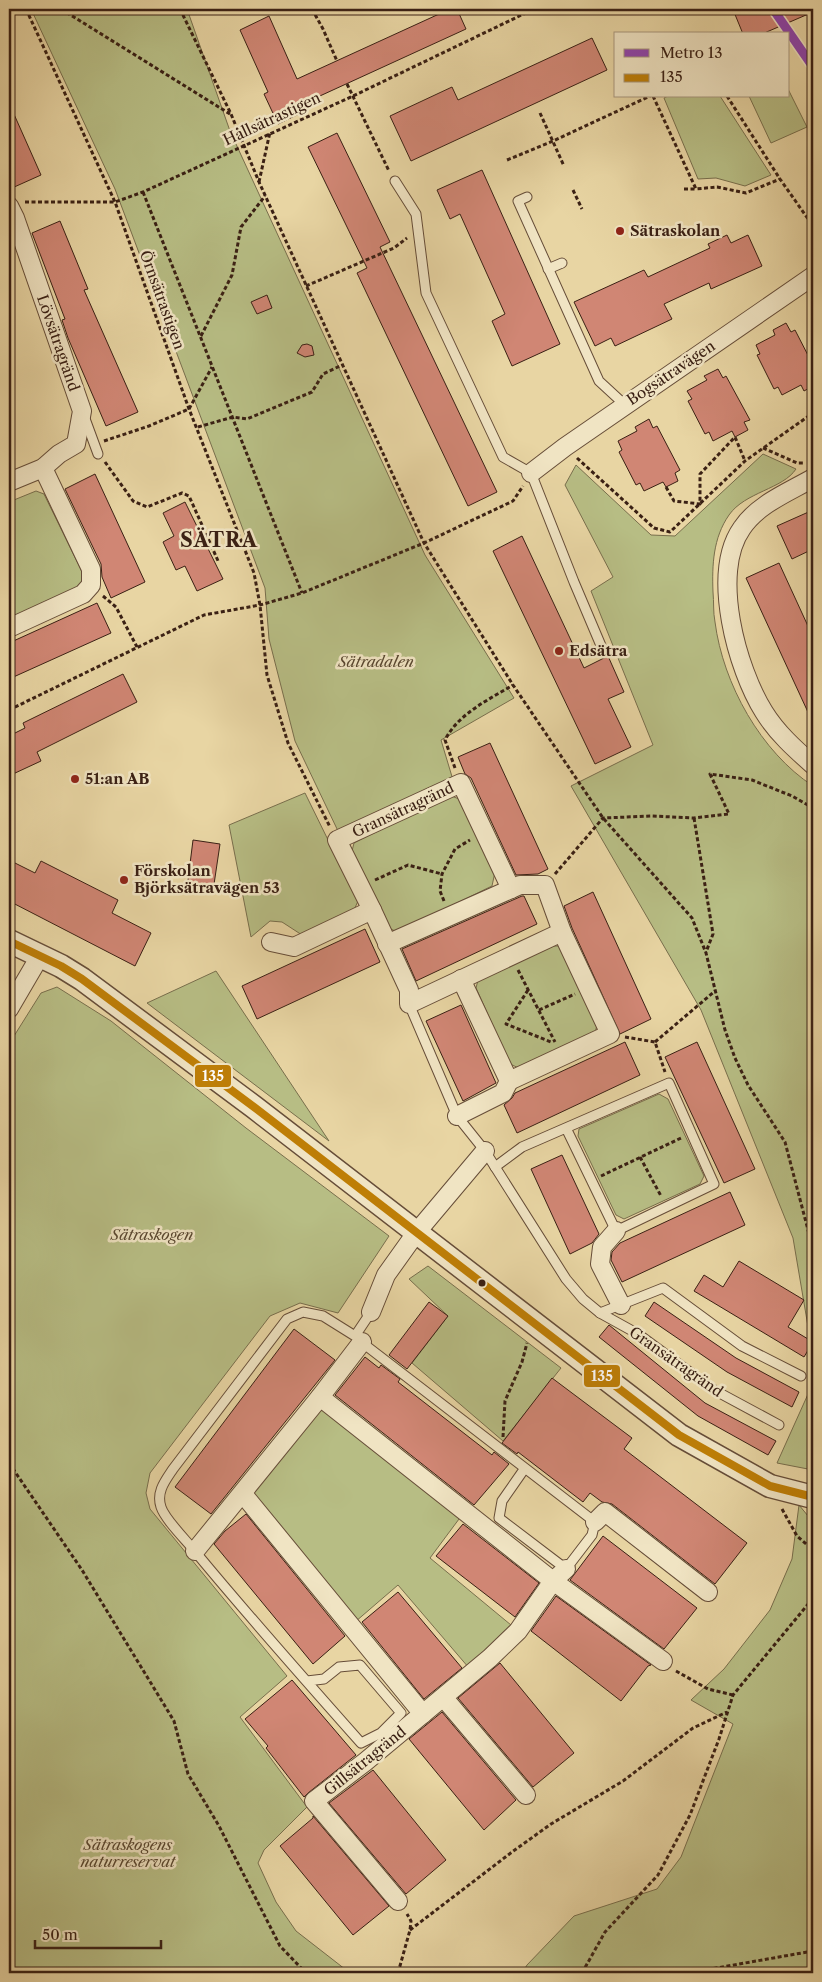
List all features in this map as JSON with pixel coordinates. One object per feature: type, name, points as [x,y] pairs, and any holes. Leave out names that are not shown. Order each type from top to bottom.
[{"type":"street","name":"Lövsätragränd","points":[[9,482],[43,468],[59,454],[76,444],[82,412],[15,218],[14,204]]},
{"type":"street","name":"Bogsätravägen","points":[[531,473],[624,405],[813,276]]},
{"type":"street","points":[[9,628],[83,594],[91,586],[91,569],[43,468]]},
{"type":"street","points":[[813,478],[771,502],[752,516],[734,541],[728,576],[730,625],[745,674],[764,713],[790,745],[813,765]]},
{"type":"street","name":"Gransätragränd","points":[[409,1004],[409,990],[337,840],[461,783],[511,889]]},
{"type":"street","points":[[388,944],[520,885],[545,885],[562,932],[610,1034],[509,1081],[503,1093],[457,1116]]},
{"type":"street","points":[[271,942],[294,948],[372,910]]},
{"type":"street","points":[[409,1004],[562,932]]},
{"type":"street","points":[[9,941],[82,978],[254,1107],[679,1435],[770,1486],[813,1497]]},
{"type":"street","points":[[9,1009],[40,956]]},
{"type":"street","points":[[461,979],[509,1081]]},
{"type":"street","points":[[371,1312],[386,1276],[416,1233],[485,1151]]},
{"type":"street","points":[[616,1231],[602,1247],[600,1264],[620,1305]]},
{"type":"street","points":[[195,1551],[320,1397],[358,1339]]},
{"type":"street","points":[[320,1397],[559,1575],[663,1661]]},
{"type":"street","points":[[243,1494],[423,1714]]},
{"type":"street","points":[[595,1522],[605,1512],[708,1592]]},
{"type":"street","name":"Gillsätragränd","points":[[398,1901],[314,1801],[444,1698],[490,1658],[518,1630],[559,1575]]},
{"type":"street","points":[[444,1698],[526,1795]]},
{"type":"lane","points":[[395,181],[416,214],[426,293],[503,456],[531,473],[602,648]]},
{"type":"lane","points":[[527,197],[518,201],[599,381],[624,405]]},
{"type":"lane","points":[[548,269],[562,263]]},
{"type":"lane","points":[[82,412],[98,454]]},
{"type":"lane","name":"Gransätragränd","points":[[409,1004],[457,1116],[485,1151],[566,1279],[583,1299],[600,1313],[638,1334],[714,1390],[779,1425]]},
{"type":"lane","points":[[495,1168],[522,1147],[669,1083],[714,1184],[616,1231],[566,1128]]},
{"type":"lane","name":"Gransätragränd","points":[[600,1313],[663,1288],[742,1346],[801,1376]]},
{"type":"lane","name":"Gillsätragränd","points":[[307,1681],[324,1679],[339,1667],[360,1665],[401,1714],[381,1733],[361,1742],[307,1681],[195,1551],[161,1507],[160,1489],[173,1469],[287,1319],[303,1312],[323,1316],[358,1339],[595,1522],[592,1535],[559,1575]]},
{"type":"lane","points":[[358,1339],[371,1312]]},
{"type":"lane","points":[[525,1468],[502,1501],[499,1518],[559,1575]]},
{"type":"path","name":"Örnsätrastigen","points":[[26,9],[115,202],[190,409],[254,574],[260,605],[267,675],[288,743],[337,840]]},
{"type":"path","points":[[61,9],[230,114]]},
{"type":"path","points":[[180,9],[230,114],[265,196],[424,543],[512,685],[603,818],[692,918],[706,953],[725,1030],[735,1058],[748,1085],[786,1142],[813,1249]]},
{"type":"path","points":[[312,9],[323,29],[336,61]]},
{"type":"path","name":"Hållsätrastigen","points":[[14,204],[115,202],[143,192],[270,132],[352,96],[534,9]]},
{"type":"path","points":[[347,84],[395,181]]},
{"type":"path","points":[[508,160],[647,98]]},
{"type":"path","points":[[652,98],[696,188]]},
{"type":"path","points":[[728,98],[780,179],[813,225]]},
{"type":"path","points":[[540,113],[564,166]]},
{"type":"path","points":[[259,182],[270,132]]},
{"type":"path","points":[[684,189],[717,186],[746,193],[780,179]]},
{"type":"path","points":[[573,190],[582,209]]},
{"type":"path","points":[[143,192],[302,593]]},
{"type":"path","points":[[200,336],[232,275],[241,227],[265,196]]},
{"type":"path","points":[[306,286],[394,248]]},
{"type":"path","points":[[93,438],[103,442],[150,426],[190,409],[213,366]]},
{"type":"path","points":[[198,426],[232,417],[247,419],[312,392],[323,374],[342,366]]},
{"type":"path","points":[[565,447],[654,528],[670,532],[745,461],[813,413]]},
{"type":"path","points":[[700,504],[700,474],[735,437],[745,461]]},
{"type":"path","points":[[763,448],[797,464]]},
{"type":"path","points":[[98,454],[134,501],[147,507],[182,493],[189,496],[219,563]]},
{"type":"path","points":[[9,710],[204,615],[260,605],[302,593],[424,543],[513,501],[531,473]]},
{"type":"path","points":[[666,487],[674,501],[700,504]]},
{"type":"path","points":[[91,586],[116,607],[137,647]]},
{"type":"path","points":[[451,758],[445,740],[450,730],[471,711],[512,685]]},
{"type":"path","points":[[545,885],[603,818],[652,816],[694,818],[729,814],[710,774],[752,780],[792,796],[813,808]]},
{"type":"path","points":[[694,818],[713,934],[706,953]]},
{"type":"path","points":[[450,916],[440,891],[442,874],[455,848],[484,832]]},
{"type":"path","points":[[361,887],[408,865],[442,874]]},
{"type":"path","points":[[511,956],[556,1044],[506,1024],[528,990]]},
{"type":"path","points":[[539,1010],[589,988]]},
{"type":"path","points":[[610,1034],[655,1042],[715,992]]},
{"type":"path","points":[[655,1042],[669,1083]]},
{"type":"path","points":[[592,1181],[691,1133]]},
{"type":"path","points":[[640,1157],[666,1207]]},
{"type":"path","points":[[502,1450],[505,1401],[522,1362],[533,1322]]},
{"type":"path","points":[[9,1463],[82,1570],[174,1721],[188,1774],[232,1850],[280,1946],[303,1970],[311,1973]]},
{"type":"path","points":[[770,1486],[797,1536],[813,1550]]},
{"type":"path","points":[[582,1973],[605,1932],[658,1875],[690,1815],[733,1695],[809,1603],[813,1590]]},
{"type":"path","points":[[663,1661],[680,1674],[708,1689],[733,1695]]},
{"type":"path","points":[[410,1930],[552,1824],[623,1782],[693,1728],[728,1712]]},
{"type":"path","points":[[398,1901],[411,1921],[398,1973]]},
{"type":"path","points":[[688,1973],[813,1951]]},
{"type":"green space","name":"Sätradalen","points":[[31,9],[187,9],[230,131],[425,555],[514,698],[441,740],[453,780],[338,831],[295,741],[269,639],[265,588],[115,189]]},
{"type":"green space","points":[[790,93],[807,127],[771,143],[750,98],[790,98]]},
{"type":"green space","points":[[664,98],[721,98],[771,175],[745,186],[716,178],[698,179]]},
{"type":"green space","points":[[763,454],[796,469],[790,476],[736,507],[724,524],[717,542],[713,562],[714,618],[726,669],[747,714],[761,736],[777,755],[794,772],[813,786],[813,1356],[793,1238],[701,1010],[571,786],[653,745],[591,591],[613,577],[565,485],[576,465],[651,535],[675,536]]},
{"type":"green space","points":[[36,491],[44,494],[88,584],[9,621],[9,502]]},
{"type":"green space","points":[[305,793],[358,901],[354,910],[302,935],[282,922],[270,921],[251,937],[229,825]]},
{"type":"green space","points":[[449,795],[459,799],[495,872],[492,886],[397,932],[387,927],[352,851],[354,843]]},
{"type":"green space","points":[[550,946],[561,946],[598,1021],[595,1033],[521,1069],[510,1064],[476,988],[478,980]]},
{"type":"green space","points":[[216,971],[329,1141],[147,1003]]},
{"type":"green space","name":"Sätraskogen","points":[[57,987],[111,1021],[246,1128],[389,1236],[338,1313],[300,1303],[270,1316],[150,1473],[146,1493],[150,1509],[287,1676],[240,1717],[307,1807],[264,1850],[258,1863],[276,1902],[296,1931],[350,1973],[9,1973],[9,1044],[41,993]]},
{"type":"green space","points":[[659,1094],[668,1099],[704,1176],[700,1184],[624,1219],[616,1215],[578,1136],[579,1129]]},
{"type":"green space","points":[[428,1266],[561,1368],[503,1441],[412,1363],[448,1316],[409,1279]]},
{"type":"green space","points":[[813,1383],[813,1470],[777,1463]]},
{"type":"green space","points":[[325,1410],[462,1515],[430,1558],[511,1625],[469,1668],[398,1585],[355,1622],[252,1497],[253,1491],[316,1411]]},
{"type":"green space","points":[[799,1505],[813,1522],[813,1973],[522,1973],[527,1965],[574,1916],[657,1889],[681,1857],[733,1724],[691,1700],[724,1669],[770,1610],[792,1559]]},
{"type":"building","points":[[450,9],[457,9],[466,29],[298,106],[301,113],[278,124],[264,94],[268,92],[240,30],[269,16],[297,79]]},
{"type":"building","points":[[741,9],[813,9],[813,12],[767,32],[742,32],[734,12]]},
{"type":"building","points":[[592,38],[607,70],[411,161],[390,116],[452,87],[458,100]]},
{"type":"building","points":[[9,103],[41,175],[12,188],[9,180]]},
{"type":"building","points":[[337,133],[390,242],[380,247],[497,492],[468,506],[357,273],[367,268],[308,147]]},
{"type":"building","points":[[482,170],[560,344],[512,366],[492,321],[505,314],[460,214],[450,219],[437,190]]},
{"type":"building","points":[[60,221],[88,289],[84,290],[138,412],[106,426],[68,338],[62,320],[65,319],[32,233]]},
{"type":"building","points":[[727,235],[731,243],[748,235],[762,266],[711,289],[709,283],[664,304],[672,319],[615,346],[611,338],[595,346],[574,302],[644,270],[648,277],[710,248],[708,244]]},
{"type":"building","points":[[267,295],[272,308],[257,314],[251,302]]},
{"type":"building","points":[[786,323],[791,332],[795,330],[813,365],[813,386],[804,391],[801,385],[782,395],[778,387],[774,389],[757,355],[760,354],[756,345],[775,335],[773,330]]},
{"type":"building","points":[[302,345],[312,346],[314,355],[305,357],[297,353]]},
{"type":"building","points":[[718,369],[723,378],[726,376],[750,420],[744,422],[748,430],[735,437],[732,431],[713,441],[709,432],[705,434],[688,401],[692,399],[687,391],[707,380],[704,376]]},
{"type":"building","points":[[649,419],[653,428],[657,426],[680,470],[675,473],[678,481],[666,487],[663,482],[644,491],[640,483],[636,485],[619,452],[622,450],[618,441],[637,431],[635,427]]},
{"type":"building","points":[[95,474],[145,582],[111,598],[102,577],[101,564],[65,489]]},
{"type":"building","points":[[185,502],[223,579],[197,591],[185,566],[176,570],[163,542],[174,536],[163,513]]},
{"type":"building","points":[[813,510],[813,549],[792,559],[777,526]]},
{"type":"building","name":"Edsätra","points":[[522,536],[584,668],[608,656],[624,692],[608,699],[631,747],[595,764],[493,551]]},
{"type":"building","points":[[779,563],[813,637],[813,723],[746,578]]},
{"type":"building","points":[[97,603],[111,633],[9,679],[9,643]]},
{"type":"building","points":[[123,674],[137,702],[37,752],[41,761],[13,774],[9,765],[9,736],[25,728],[23,723]]},
{"type":"building","points":[[490,743],[548,869],[538,874],[516,875],[471,778],[465,774],[458,757]]},
{"type":"building","points":[[193,840],[220,844],[213,891],[187,888]]},
{"type":"building","points":[[9,860],[35,873],[41,861],[118,900],[112,913],[151,933],[135,966],[9,901]]},
{"type":"building","points":[[593,892],[651,1019],[620,1034],[564,906]]},
{"type":"building","points":[[524,896],[537,924],[416,981],[402,949]]},
{"type":"building","points":[[365,929],[380,962],[257,1019],[242,986]]},
{"type":"building","points":[[461,1005],[496,1083],[463,1101],[426,1021]]},
{"type":"building","points":[[625,1042],[640,1075],[517,1133],[504,1105],[515,1093]]},
{"type":"building","points":[[697,1042],[755,1169],[724,1183],[665,1057]]},
{"type":"building","points":[[562,1155],[599,1234],[592,1243],[570,1254],[531,1169]]},
{"type":"building","points":[[730,1192],[745,1225],[622,1282],[611,1260],[612,1252],[620,1243]]},
{"type":"building","points":[[739,1261],[804,1300],[788,1327],[813,1342],[804,1357],[694,1291],[704,1275],[723,1287]]},
{"type":"building","points":[[429,1302],[448,1316],[407,1369],[389,1355]]},
{"type":"building","points":[[654,1302],[736,1358],[799,1392],[792,1407],[727,1372],[645,1316]]},
{"type":"building","points":[[609,1325],[705,1403],[776,1441],[768,1455],[698,1416],[599,1337]]},
{"type":"building","points":[[294,1329],[335,1360],[211,1514],[175,1487]]},
{"type":"building","points":[[365,1357],[379,1368],[381,1365],[400,1379],[398,1382],[492,1455],[494,1452],[509,1464],[474,1505],[335,1395]]},
{"type":"building","points":[[552,1378],[632,1438],[624,1449],[747,1543],[715,1584],[612,1504],[602,1502],[590,1493],[583,1502],[518,1452],[517,1454],[502,1443]]},
{"type":"building","points":[[246,1514],[345,1636],[313,1664],[214,1544],[225,1531]]},
{"type":"building","points":[[463,1524],[539,1583],[515,1617],[436,1556]]},
{"type":"building","points":[[603,1536],[697,1608],[664,1649],[570,1580]]},
{"type":"building","points":[[398,1592],[462,1668],[424,1699],[362,1622]]},
{"type":"building","points":[[556,1596],[651,1665],[648,1666],[621,1701],[531,1631]]},
{"type":"building","points":[[500,1663],[574,1753],[533,1787],[458,1698]]},
{"type":"building","points":[[292,1680],[356,1755],[304,1797],[266,1748],[268,1746],[245,1719]]},
{"type":"building","points":[[442,1712],[516,1800],[484,1830],[409,1739]]},
{"type":"building","points":[[373,1770],[446,1860],[406,1894],[329,1803]]},
{"type":"building","points":[[313,1816],[389,1906],[353,1935],[280,1846]]},
{"type":"metro line","name":"13","points":[[773,9],[789,32]]},
{"type":"metro line","name":"13","points":[[790,34],[813,67]]},
{"type":"transit line","name":"135","points":[[9,941],[61,966],[82,979],[254,1107],[679,1435],[770,1486],[813,1497]]},
{"type":"place","name":"Sätraskolan","points":[[620,231]]},
{"type":"place","name":"Edsätra","points":[[559,651]]},
{"type":"place","name":"51:an AB","points":[[75,779]]},
{"type":"place","name":"Förskolan Björksätravägen 53","points":[[124,880]]},
{"type":"district","name":"SÄTRA","points":[[219,540]]},
{"type":"park label","name":"Sätraskogens naturreservat","points":[[128,1854]]}]
